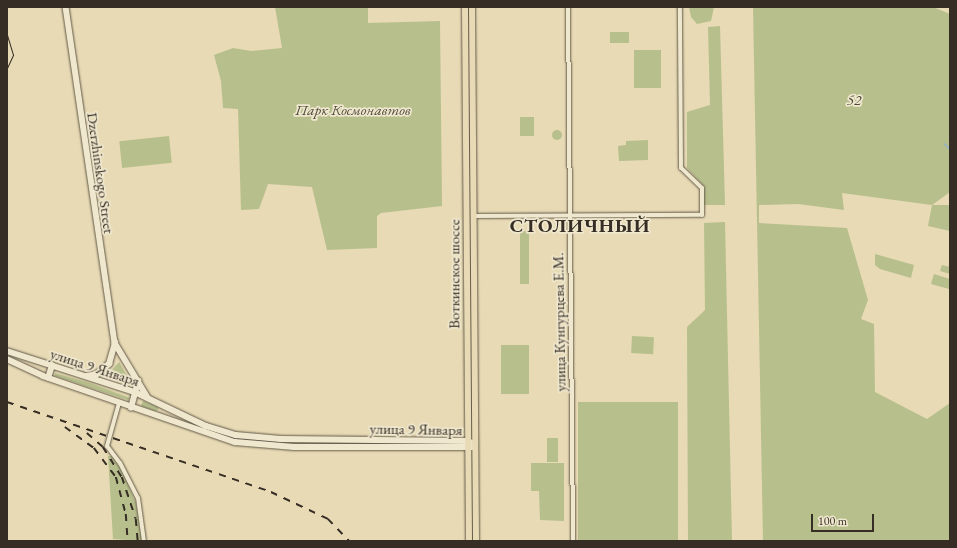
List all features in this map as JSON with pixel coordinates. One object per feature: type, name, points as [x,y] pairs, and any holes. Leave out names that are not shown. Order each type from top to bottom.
[{"type":"main road","name":"Dzerzhinskogo Street","points":[[66,7],[115,343],[148,398]]},
{"type":"main road","name":"Воткинское шоссе","points":[[465,7],[469,541]]},
{"type":"main road","name":"Воткинское шоссе","points":[[472,7],[476,541]]},
{"type":"main road","name":"Dzerzhinskogo Street","points":[[83,376],[96,374],[109,364],[115,343]]},
{"type":"main road","name":"улица 9 Января","points":[[7,351],[135,392],[220,431],[249,437],[468,441],[476,445]]},
{"type":"main road","name":"улица 9 Января","points":[[7,359],[48,378],[131,408],[235,442],[294,447],[468,449],[476,445]]},
{"type":"main road","points":[[48,378],[52,366]]},
{"type":"main road","points":[[131,408],[138,381]]},
{"type":"main road","points":[[294,439],[294,447]]},
{"type":"street","name":"улица Кунгурцева Е.М.","points":[[568,7],[573,541]]},
{"type":"street","points":[[474,216],[702,215],[702,188],[681,168],[680,7]]},
{"type":"street","points":[[119,403],[107,446],[120,463],[138,498],[144,541]]},
{"type":"green space","name":"Парк Космонавтов","points":[[275,7],[368,7],[368,23],[440,21],[442,206],[381,213],[377,216],[377,248],[327,250],[312,187],[268,184],[259,209],[241,210],[238,109],[223,108],[221,81],[214,55],[233,48],[251,51],[282,48]]},
{"type":"green space","points":[[689,7],[714,7],[711,21],[697,24],[691,17]]},
{"type":"green space","name":"52","points":[[753,7],[933,7],[950,14],[950,192],[932,205],[842,193],[844,210],[798,204],[759,205],[759,223],[847,228],[868,300],[861,319],[874,324],[875,392],[927,419],[950,403],[950,541],[763,541]]},
{"type":"green space","points":[[720,26],[725,205],[704,205],[704,186],[687,168],[687,112],[710,105],[708,27]]},
{"type":"green space","points":[[610,32],[629,32],[629,43],[610,43]]},
{"type":"green space","points":[[634,50],[661,50],[661,88],[634,88]]},
{"type":"green space","points":[[520,117],[534,117],[534,136],[520,136]]},
{"type":"green space","points":[[555,130],[559,130],[561,131],[561,139],[555,140],[552,137],[552,133]]},
{"type":"green space","points":[[169,136],[172,163],[122,168],[119,141]]},
{"type":"green space","points":[[648,140],[648,160],[619,161],[618,146],[626,145],[626,141]]},
{"type":"green space","points":[[932,205],[950,205],[950,231],[928,226]]},
{"type":"green space","points":[[725,222],[732,541],[688,541],[687,327],[705,310],[704,223]]},
{"type":"green space","points":[[520,231],[529,231],[529,284],[520,284]]},
{"type":"green space","points":[[875,254],[914,265],[911,278],[880,269],[875,265]]},
{"type":"green space","points":[[942,265],[950,267],[950,274],[940,271]]},
{"type":"green space","points":[[934,274],[950,279],[949,289],[931,284]]},
{"type":"green space","points":[[632,336],[654,337],[653,354],[631,353]]},
{"type":"green space","points":[[501,345],[529,345],[529,394],[501,394]]},
{"type":"green space","points":[[119,362],[126,374],[133,385],[106,377]]},
{"type":"green space","points":[[55,373],[90,383],[130,398],[128,400],[55,376]]},
{"type":"green space","points":[[143,401],[158,407],[158,410],[155,411],[141,406]]},
{"type":"green space","points":[[578,402],[678,402],[678,541],[578,541]]},
{"type":"green space","points":[[547,438],[558,438],[558,462],[547,462]]},
{"type":"green space","points":[[108,456],[112,456],[122,471],[136,503],[142,541],[113,539]]},
{"type":"green space","points":[[531,463],[564,463],[564,521],[540,520],[539,491],[531,491]]},
{"type":"waterway","points":[[945,144],[950,149]]},
{"type":"tram line","points":[[7,35],[13,55],[7,68]]},
{"type":"railway","points":[[7,402],[271,492],[328,519],[349,541]]},
{"type":"railway","points":[[65,427],[94,448],[116,477],[126,514],[128,541]]},
{"type":"railway","points":[[87,433],[103,447],[122,477],[136,519],[138,541]]},
{"type":"district","name":"СТОЛИЧНЫЙ","points":[[580,226]]}]
